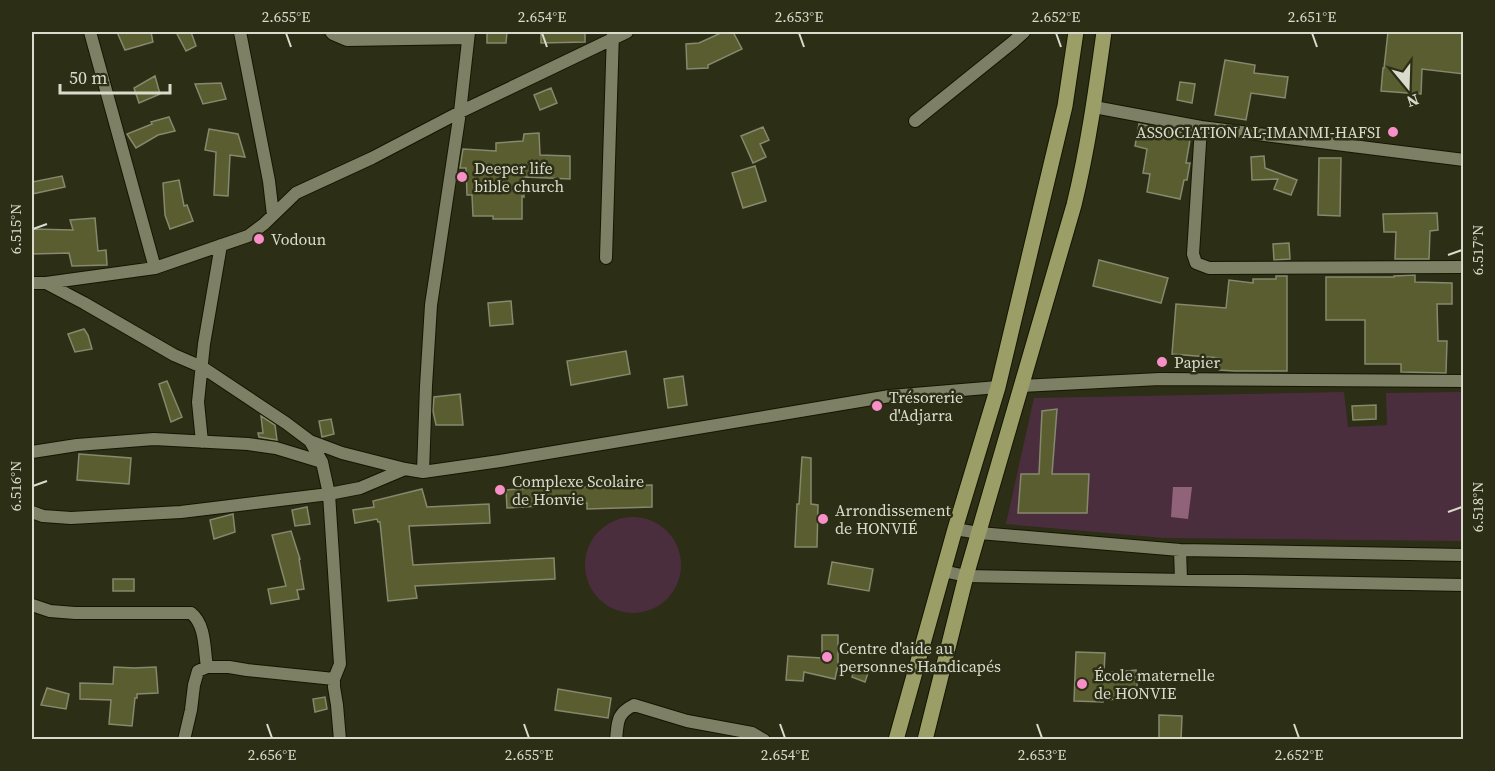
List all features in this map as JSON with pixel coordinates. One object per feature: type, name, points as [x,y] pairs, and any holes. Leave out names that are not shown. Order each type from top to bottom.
[{"type":"main road","points":[[896,740],[954,529],[998,387],[1065,106],[1076,32]]},
{"type":"main road","points":[[925,740],[966,576],[1083,171],[1104,32]]},
{"type":"street","points":[[90,32],[155,268]]},
{"type":"street","points":[[240,32],[269,181],[273,215]]},
{"type":"street","points":[[331,32],[347,40],[468,35],[460,112],[431,305],[423,472]]},
{"type":"street","points":[[32,283],[155,268],[248,236],[296,193],[372,158],[613,35],[627,32]]},
{"type":"street","points":[[915,122],[1024,32]]},
{"type":"street","points":[[606,258],[613,35]]},
{"type":"street","points":[[1094,108],[1201,127],[1464,160]]},
{"type":"street","points":[[1201,127],[1192,254],[1196,263],[1209,268],[1464,267]]},
{"type":"street","points":[[202,442],[198,402],[204,344],[221,246]]},
{"type":"street","points":[[45,283],[174,355],[202,367],[310,441],[342,453],[423,472],[890,396],[998,387]]},
{"type":"street","points":[[1022,386],[1160,380],[1464,381]]},
{"type":"street","points":[[32,452],[77,445],[154,439],[248,444],[276,448],[322,462]]},
{"type":"street","points":[[310,441],[322,462],[329,494],[340,664],[334,679],[334,687],[340,740]]},
{"type":"street","points":[[32,512],[43,516],[71,518],[181,512],[329,494],[360,488],[405,469]]},
{"type":"street","points":[[954,529],[1180,550],[1464,555]]},
{"type":"street","points":[[1180,550],[1181,580]]},
{"type":"street","points":[[943,571],[966,576],[1464,585]]},
{"type":"street","points":[[32,605],[50,611],[75,613],[191,613],[196,617],[201,628],[207,667]]},
{"type":"street","points":[[184,740],[198,671],[207,667],[229,667],[334,679]]},
{"type":"street","points":[[616,740],[618,720],[624,710],[634,705],[687,721],[752,733],[764,740]]},
{"type":"shaded area","points":[[1344,392],[1348,427],[1387,425],[1386,393],[1463,392],[1463,541],[1164,538],[1006,524],[1034,398]]},
{"type":"shaded area","points":[[1173,487],[1192,487],[1188,519],[1171,517]]},
{"type":"shaded area","points":[[633,517],[652,520],[667,531],[678,546],[681,565],[678,584],[667,599],[652,610],[633,613],[614,610],[599,599],[588,584],[585,565],[588,546],[599,531],[614,520]]},
{"type":"building","points":[[117,32],[151,32],[153,42],[125,50]]},
{"type":"building","points":[[176,32],[191,32],[196,46],[186,51]]},
{"type":"building","points":[[487,32],[507,32],[506,43],[487,43]]},
{"type":"building","points":[[541,32],[585,32],[585,42],[541,43]]},
{"type":"building","points":[[723,32],[733,32],[742,49],[708,65],[708,68],[687,69],[686,44],[699,43]]},
{"type":"building","points":[[1388,32],[1464,32],[1464,74],[1422,69],[1421,94],[1381,91]]},
{"type":"building","points":[[1225,60],[1255,65],[1254,73],[1288,77],[1285,98],[1251,93],[1246,120],[1215,115]]},
{"type":"building","points":[[155,76],[160,94],[139,103],[134,88]]},
{"type":"building","points":[[1180,82],[1195,84],[1192,103],[1177,100]]},
{"type":"building","points":[[221,83],[226,99],[203,104],[195,84]]},
{"type":"building","points":[[551,88],[557,103],[540,110],[534,95]]},
{"type":"building","points":[[169,117],[175,131],[158,135],[136,148],[127,134],[152,124],[151,122]]},
{"type":"building","points":[[1139,124],[1191,134],[1186,163],[1190,163],[1180,199],[1147,192],[1150,174],[1143,173],[1147,149],[1135,146]]},
{"type":"building","points":[[763,127],[769,140],[760,144],[766,157],[753,163],[741,136]]},
{"type":"building","points":[[209,129],[238,134],[245,157],[230,155],[228,196],[214,195],[216,152],[205,150]]},
{"type":"building","points":[[539,133],[540,155],[570,156],[570,179],[524,177],[522,219],[473,216],[472,195],[467,195],[466,168],[460,168],[463,149],[496,151],[496,143],[523,141],[524,134]]},
{"type":"building","points":[[1264,156],[1265,168],[1297,180],[1291,195],[1274,189],[1278,179],[1252,180],[1251,157]]},
{"type":"building","points":[[1319,158],[1341,158],[1340,216],[1318,215]]},
{"type":"building","points":[[755,166],[766,201],[743,208],[732,173]]},
{"type":"building","points":[[62,176],[65,187],[32,194],[32,182]]},
{"type":"building","points":[[179,180],[184,206],[187,205],[193,221],[170,229],[165,215],[163,183]]},
{"type":"building","points":[[1437,213],[1438,230],[1430,231],[1429,259],[1395,259],[1396,232],[1384,232],[1383,214]]},
{"type":"building","points":[[95,218],[98,251],[106,250],[107,265],[72,266],[69,253],[32,254],[32,229],[73,230],[70,220]]},
{"type":"building","points":[[1289,243],[1290,259],[1274,260],[1273,244]]},
{"type":"building","points":[[1099,260],[1168,278],[1161,303],[1093,286]]},
{"type":"building","points":[[1415,275],[1415,282],[1452,283],[1452,304],[1437,304],[1438,341],[1447,341],[1446,373],[1401,372],[1401,364],[1365,364],[1365,320],[1326,320],[1326,277]]},
{"type":"building","points":[[1276,276],[1287,276],[1287,371],[1219,370],[1220,358],[1172,354],[1176,304],[1226,308],[1229,280],[1253,283],[1253,279],[1276,279]]},
{"type":"building","points":[[511,301],[513,324],[490,326],[488,303]]},
{"type":"building","points":[[84,329],[92,349],[75,352],[68,334]]},
{"type":"building","points":[[626,351],[630,374],[571,385],[567,361]]},
{"type":"building","points":[[683,376],[687,405],[668,408],[664,379]]},
{"type":"building","points":[[167,381],[182,417],[171,422],[159,384]]},
{"type":"building","points":[[460,394],[463,425],[436,425],[433,411],[434,397]]},
{"type":"building","points":[[1376,405],[1376,419],[1353,420],[1352,406]]},
{"type":"building","points":[[1057,409],[1052,474],[1089,474],[1087,513],[1018,513],[1021,474],[1039,474],[1042,411]]},
{"type":"building","points":[[261,416],[275,425],[277,440],[259,437],[258,433],[263,433]]},
{"type":"building","points":[[331,419],[334,434],[322,437],[319,421]]},
{"type":"building","points":[[79,454],[131,458],[129,484],[77,480]]},
{"type":"building","points":[[802,457],[811,458],[811,504],[818,505],[817,547],[795,547]]},
{"type":"building","points":[[573,485],[573,487],[652,485],[652,507],[587,509],[587,503],[507,508],[506,490]]},
{"type":"building","points":[[422,489],[427,507],[489,504],[490,523],[409,526],[413,565],[554,558],[555,579],[415,586],[417,598],[388,601],[380,522],[377,519],[355,523],[353,510],[374,507],[373,501]]},
{"type":"building","points":[[307,507],[310,524],[295,526],[292,510]]},
{"type":"building","points":[[233,514],[235,532],[214,539],[210,520]]},
{"type":"building","points":[[291,531],[300,559],[304,589],[297,590],[299,599],[271,604],[268,589],[286,586],[272,535]]},
{"type":"building","points":[[832,562],[873,569],[869,591],[828,584]]},
{"type":"building","points":[[113,579],[134,579],[134,591],[113,591]]},
{"type":"building","points":[[822,635],[838,635],[838,665],[835,679],[804,672],[803,681],[786,680],[788,656],[822,658]]},
{"type":"building","points":[[1076,652],[1105,653],[1104,673],[1136,670],[1138,698],[1103,700],[1103,702],[1074,701]]},
{"type":"building","points":[[856,665],[869,670],[865,682],[852,677]]},
{"type":"building","points":[[114,667],[156,667],[158,693],[137,694],[132,726],[109,724],[111,700],[80,699],[80,683],[113,684]]},
{"type":"building","points":[[47,688],[69,694],[66,709],[41,705]]},
{"type":"building","points":[[558,689],[611,698],[608,718],[555,710]]},
{"type":"building","points":[[325,697],[327,709],[315,712],[313,699]]},
{"type":"building","points":[[1159,715],[1182,716],[1181,740],[1159,740]]},
{"type":"place","name":"ASSOCIATION AL-IMANMI-HAFSI","points":[[1393,132]]},
{"type":"place","name":"Deeper life bible church","points":[[462,177]]},
{"type":"place","name":"Vodoun","points":[[259,239]]},
{"type":"place","name":"Papier","points":[[1162,362]]},
{"type":"place","name":"Trésorerie d'Adjarra","points":[[877,406]]},
{"type":"place","name":"Complexe Scolaire de Honvie","points":[[500,490]]},
{"type":"place","name":"Arrondissement de HONVIÉ","points":[[823,519]]},
{"type":"place","name":"Centre d'aide au personnes Handicapés","points":[[827,657]]},
{"type":"place","name":"École maternelle de HONVIE","points":[[1082,684]]}]
